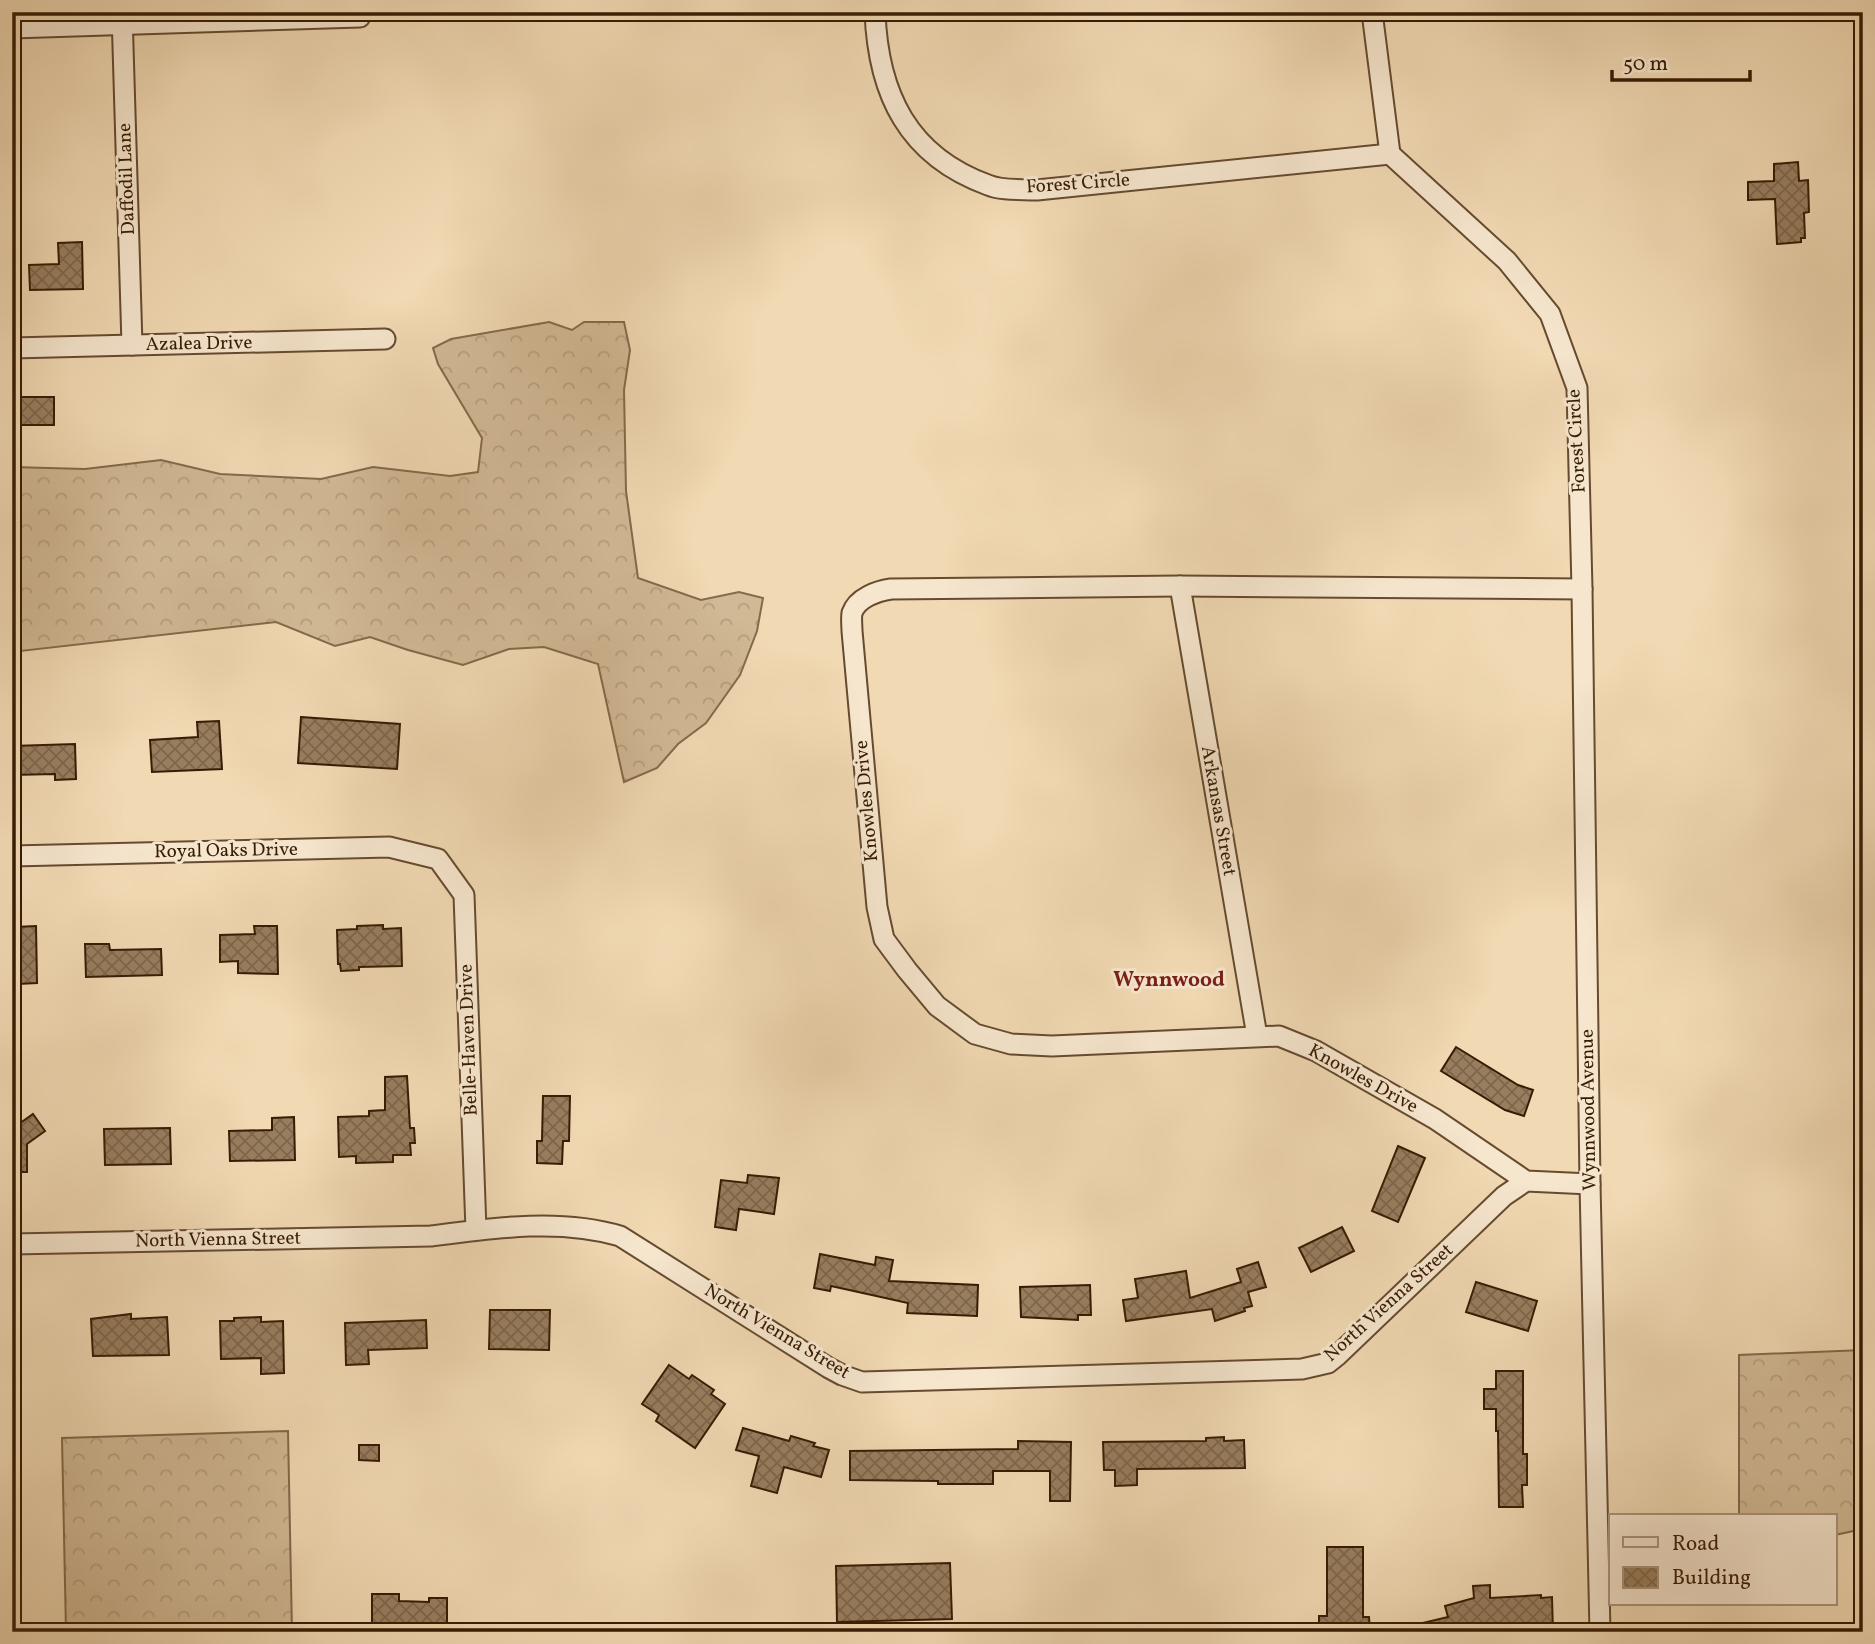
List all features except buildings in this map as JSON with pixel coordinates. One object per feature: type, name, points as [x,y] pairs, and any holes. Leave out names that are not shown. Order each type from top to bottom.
[{"type":"street","name":"Forest Circle","points":[[875,12],[876,48],[890,95],[913,136],[952,168],[991,187],[1037,190],[1390,154],[1507,261],[1550,314],[1577,388],[1582,589]]},
{"type":"street","points":[[1372,12],[1390,154]]},
{"type":"street","points":[[12,28],[122,19],[360,17]]},
{"type":"street","name":"Daffodil Lane","points":[[122,19],[132,345]]},
{"type":"street","name":"Azalea Drive","points":[[12,348],[385,339]]},
{"type":"street","name":"Knowles Drive","points":[[1526,1181],[1435,1119],[1316,1051],[1279,1036],[1052,1046],[1011,1044],[975,1034],[937,1006],[884,939],[877,907],[852,612],[874,592],[891,589],[1180,586],[1582,589]]},
{"type":"street","name":"Arkansas Street","points":[[1180,586],[1257,1036]]},
{"type":"street","name":"Wynnwood Avenue","points":[[1582,589],[1590,1184],[1600,1632]]},
{"type":"street","name":"Royal Oaks Drive","points":[[12,856],[389,846],[438,859]]},
{"type":"street","name":"Belle-Haven Drive","points":[[438,859],[464,895],[475,1230]]},
{"type":"street","points":[[1526,1181],[1590,1184]]},
{"type":"street","name":"North Vienna Street","points":[[12,1244],[431,1236],[475,1230],[590,1228],[620,1236],[829,1368],[862,1382],[1302,1369],[1328,1363],[1338,1355],[1504,1196],[1526,1181]]},
{"type":"path","points":[[825,1632],[825,1629],[837,1629]]},
{"type":"green space","points":[[549,322],[572,330],[584,322],[624,322],[630,350],[624,390],[626,491],[638,578],[701,600],[739,592],[763,598],[757,631],[740,675],[706,723],[678,744],[657,768],[624,782],[598,664],[544,647],[509,649],[463,665],[370,637],[335,646],[276,622],[12,652],[12,467],[85,469],[161,460],[220,474],[321,479],[373,467],[450,476],[478,472],[482,438],[438,364],[433,348],[451,339]]},
{"type":"green space","points":[[1863,1350],[1863,1529],[1836,1535],[1836,1514],[1739,1514],[1739,1355]]},
{"type":"green space","points":[[288,1431],[292,1632],[66,1632],[62,1438]]},
{"type":"district","name":"Wynnwood","points":[[1169,980]]}]
